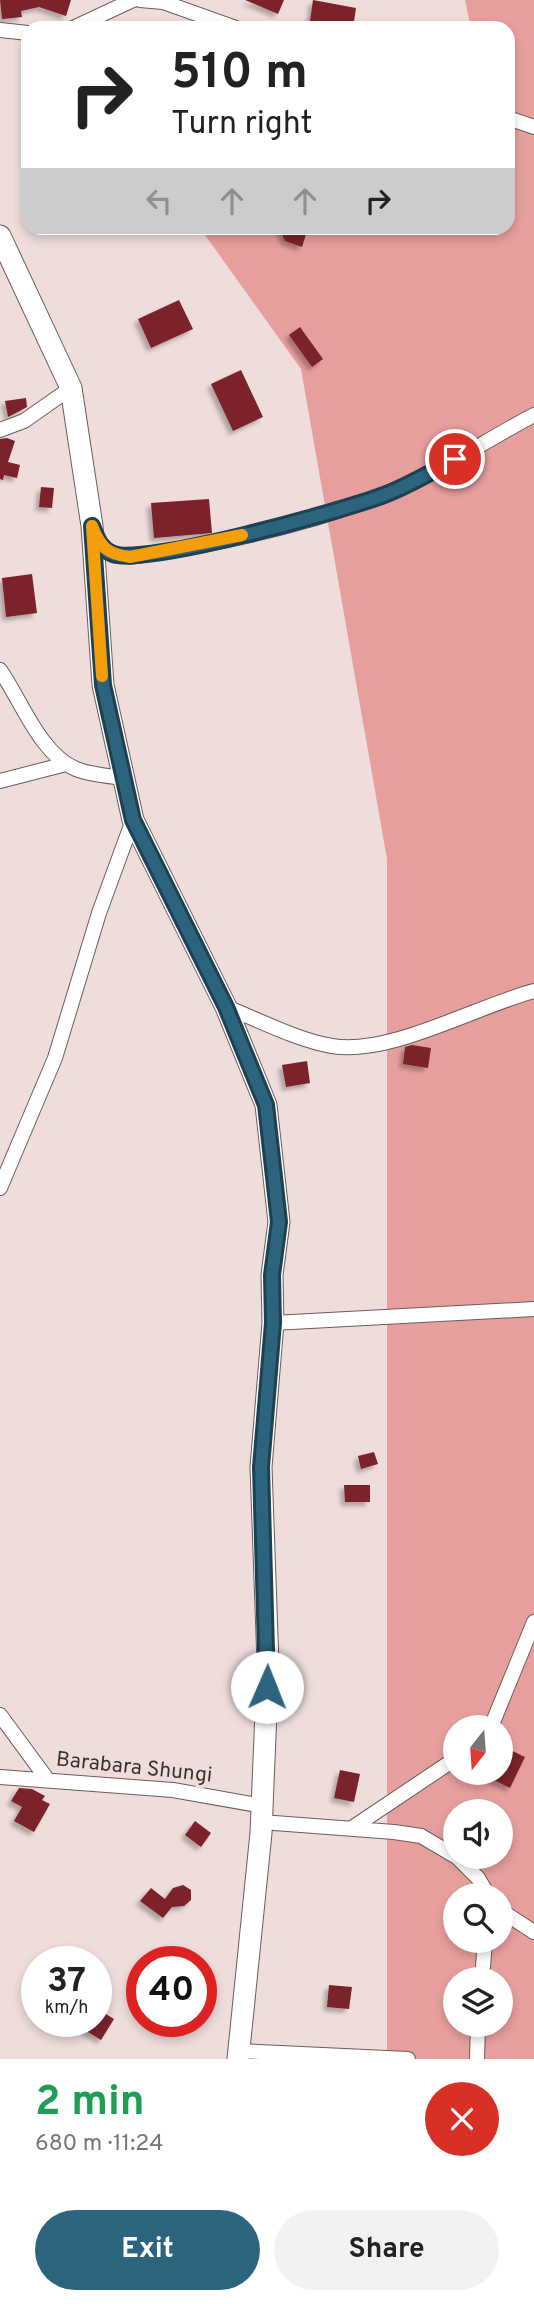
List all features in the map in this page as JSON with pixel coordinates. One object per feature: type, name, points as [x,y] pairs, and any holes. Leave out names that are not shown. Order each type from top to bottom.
[{"type":"street","points":[[88,21],[133,0]]},
{"type":"street","points":[[140,0],[163,2],[216,21]]},
{"type":"street","points":[[0,30],[21,32]]},
{"type":"street","points":[[515,120],[534,127]]},
{"type":"street","points":[[0,236],[71,388],[92,526],[103,685],[133,820],[226,1007],[266,1105],[279,1222],[272,1275],[273,1323],[261,1467],[268,1663],[262,1814],[239,2055],[408,2059]]},
{"type":"street","points":[[0,430],[24,421],[71,388]]},
{"type":"street","points":[[92,526],[100,545],[114,554],[130,557],[315,518],[384,495],[433,472],[534,415]]},
{"type":"street","points":[[0,670],[31,724],[66,764],[77,770],[125,778]]},
{"type":"street","points":[[0,781],[66,764]]},
{"type":"street","points":[[0,1188],[55,1058],[99,913],[133,820]]},
{"type":"street","points":[[226,1007],[331,1046],[357,1048],[423,1030],[534,991]]},
{"type":"street","points":[[273,1323],[534,1309]]},
{"type":"street","points":[[496,1715],[534,1622]]},
{"type":"street","points":[[0,1715],[47,1779]]},
{"type":"street","points":[[352,1828],[443,1767]]},
{"type":"street","name":"Barabara Shungi","points":[[0,1777],[173,1790],[262,1814],[421,1836],[443,1849]]},
{"type":"street","name":"Barabara Shungi","points":[[469,1869],[481,1883]]},
{"type":"street","points":[[513,1918],[534,1932]]},
{"type":"street","points":[[477,2059],[478,2037]]},
{"type":"shaded area","points":[[465,0],[534,0],[534,2059],[387,2059],[387,859],[301,369],[205,235],[515,235],[515,21],[470,21]]},
{"type":"building","points":[[0,0],[71,0],[66,16],[39,7],[21,11],[22,17],[2,19]]},
{"type":"building","points":[[245,0],[284,0],[278,14]]},
{"type":"building","points":[[313,0],[356,8],[354,21],[310,21]]},
{"type":"building","points":[[282,235],[306,235],[302,247],[285,241]]},
{"type":"building","points":[[179,300],[193,329],[151,348],[138,319]]},
{"type":"building","points":[[300,327],[323,359],[312,367],[289,335]]},
{"type":"building","points":[[241,370],[263,417],[233,431],[211,384]]},
{"type":"building","points":[[26,398],[27,407],[8,417],[5,401]]},
{"type":"building","points":[[0,439],[15,441],[8,462],[20,465],[17,478],[4,475],[3,480],[0,479]]},
{"type":"building","points":[[41,487],[54,488],[52,508],[39,507]]},
{"type":"building","points":[[209,499],[212,533],[154,538],[151,503]]},
{"type":"building","points":[[32,574],[37,613],[6,617],[2,578]]},
{"type":"building","points":[[412,1045],[431,1048],[428,1068],[403,1064],[405,1047]]},
{"type":"building","points":[[307,1061],[310,1083],[286,1087],[282,1065]]},
{"type":"building","points":[[374,1452],[378,1464],[361,1469],[358,1456]]},
{"type":"building","points":[[344,1485],[370,1485],[370,1502],[345,1502]]},
{"type":"building","points":[[513,1751],[525,1757],[513,1782]]},
{"type":"building","points":[[340,1770],[360,1774],[354,1802],[334,1798]]},
{"type":"building","points":[[19,1788],[32,1789],[45,1796],[42,1800],[50,1804],[34,1832],[14,1821],[22,1807],[11,1801]]},
{"type":"building","points":[[195,1821],[211,1833],[201,1847],[185,1835]]},
{"type":"building","points":[[183,1885],[191,1890],[191,1900],[184,1906],[172,1907],[163,1918],[140,1901],[151,1888],[165,1899],[173,1888]]},
{"type":"building","points":[[329,1985],[352,1987],[349,2009],[327,2007]]},
{"type":"slow traffic","points":[[102,676],[92,526],[100,545],[114,554],[130,557],[242,535]]},
{"type":"route","points":[[267,1687],[261,1467],[273,1323],[272,1275],[279,1222],[266,1105],[226,1007],[133,820],[103,685],[92,526],[100,545],[114,554],[130,557],[158,553],[315,518],[384,495],[455,459]]}]
